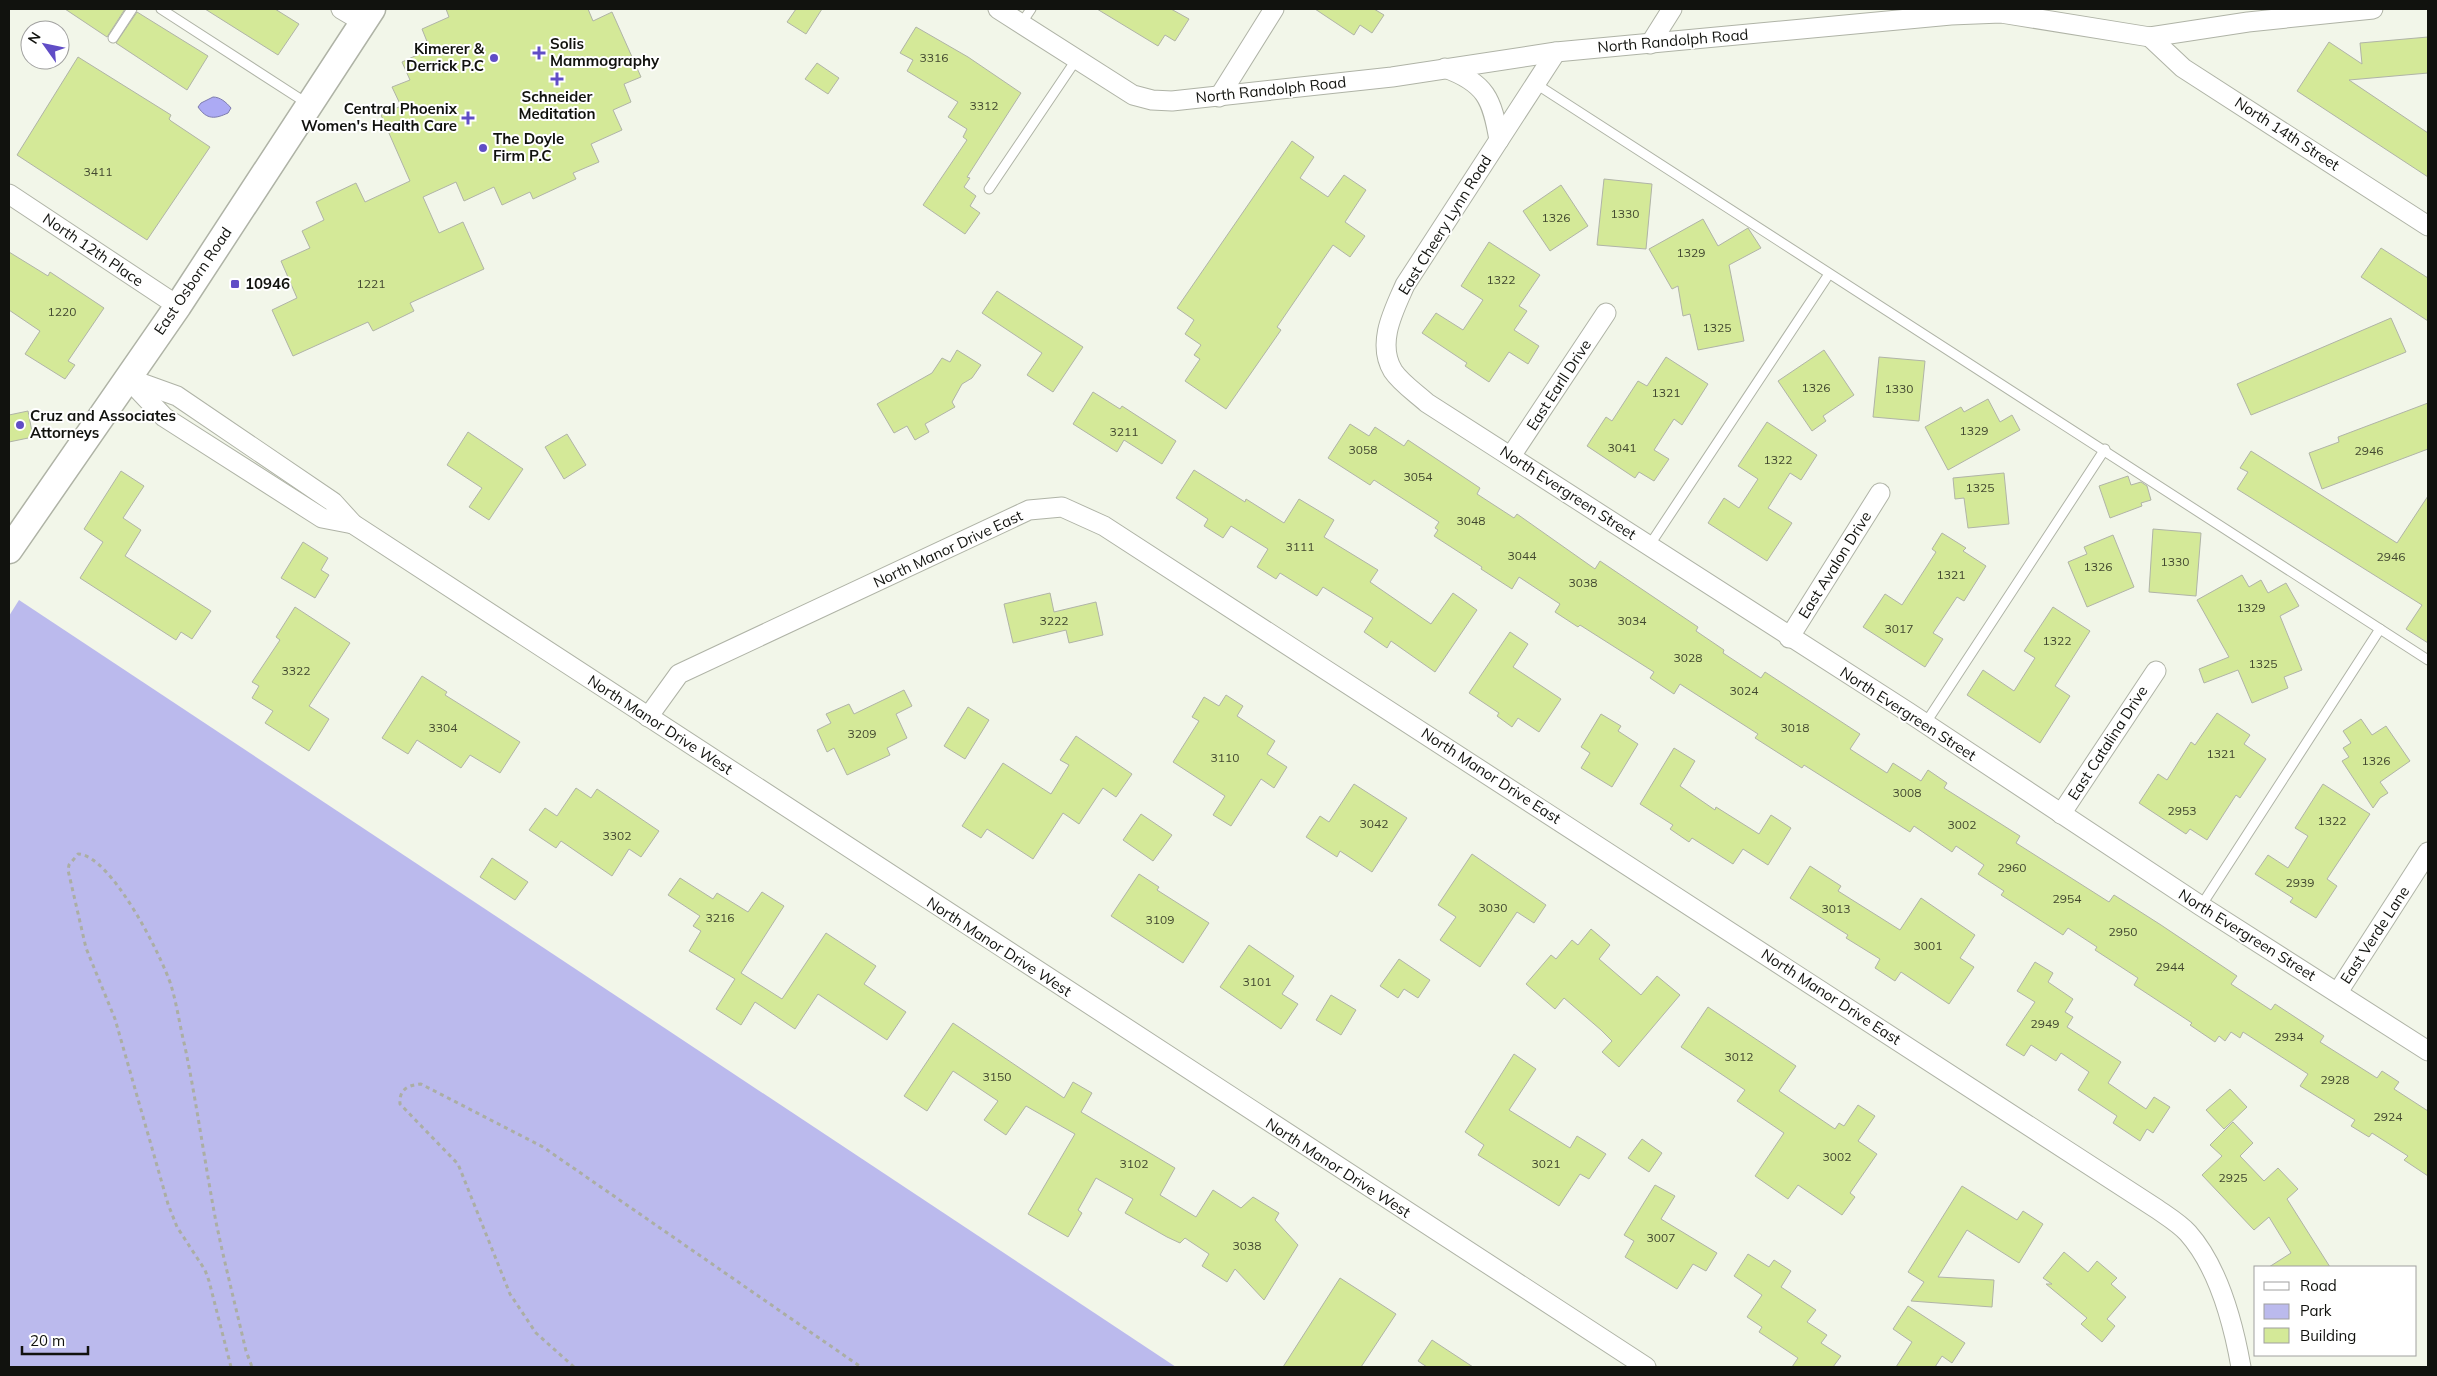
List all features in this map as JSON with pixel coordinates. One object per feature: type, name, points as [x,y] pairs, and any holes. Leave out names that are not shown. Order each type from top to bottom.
[{"type":"main road","name":"East Osborn Road","points":[[9,550],[178,306],[367,16]]},
{"type":"street","points":[[341,9],[367,16]]},
{"type":"street","name":"North Randolph Road","points":[[998,9],[1026,16],[1076,60],[1133,95],[1152,100],[1219,96],[1392,77],[1556,52],[2003,11],[2150,37],[2250,16],[2372,9]]},
{"type":"street","points":[[1219,96],[1274,9]]},
{"type":"street","points":[[1650,44],[1672,9]]},
{"type":"street","name":"North 14th Street","points":[[2150,37],[2183,68],[2428,226]]},
{"type":"street","name":"East Cheery Lynn Road","points":[[1393,370],[1387,351],[1389,318],[1405,285],[1556,52]]},
{"type":"street","name":"East Cheery Lynn Road","points":[[1445,68],[1476,84],[1487,95],[1494,110],[1499,140]]},
{"type":"street","name":"North 12th Place","points":[[9,194],[178,306]]},
{"type":"street","name":"East Earll Drive","points":[[1511,456],[1606,313]]},
{"type":"street","name":"North Evergreen Street","points":[[1393,370],[1427,403],[1925,724],[2201,906],[2428,1051]]},
{"type":"street","name":"North Manor Drive West","points":[[127,378],[177,396],[333,502],[353,524],[1646,1367]]},
{"type":"street","name":"North Manor Drive West","points":[[127,378],[164,417],[322,518],[353,524]]},
{"type":"street","points":[[234,461],[245,442]]},
{"type":"street","name":"East Avalon Drive","points":[[1789,638],[1880,493]]},
{"type":"street","name":"North Manor Drive East","points":[[648,717],[679,674],[1029,510],[1062,507],[1104,526],[2157,1209],[2187,1232],[2209,1262],[2237,1343],[2241,1367]]},
{"type":"street","name":"East Catalina Drive","points":[[2061,814],[2156,671]]},
{"type":"street","name":"East Verde Lane","points":[[2338,992],[2428,852]]},
{"type":"lane","points":[[113,38],[132,9]]},
{"type":"lane","points":[[161,9],[309,105]]},
{"type":"lane","points":[[989,189],[1076,60]]},
{"type":"lane","points":[[1536,84],[2428,660]]},
{"type":"lane","points":[[1649,546],[1829,274]]},
{"type":"lane","points":[[1925,724],[2104,449]]},
{"type":"lane","points":[[2201,906],[2380,628]]},
{"type":"path","points":[[231,1367],[209,1281],[205,1270],[171,1213],[115,1019],[86,948],[68,870],[68,865],[78,854],[92,858],[115,883],[136,912],[168,978],[195,1097],[217,1224],[246,1351],[252,1367]]},
{"type":"path","points":[[574,1367],[544,1341],[520,1312],[500,1276],[458,1164],[400,1104],[402,1092],[406,1087],[421,1084],[543,1147],[861,1367]]},
{"type":"green space","points":[[19,600],[1176,1367],[9,1367],[9,616]]},
{"type":"shaded area","points":[[213,97],[225,102],[231,108],[228,113],[212,117],[201,111],[198,107],[201,103]]},
{"type":"building","points":[[65,9],[125,9],[107,37]]},
{"type":"building","points":[[205,9],[275,9],[299,24],[278,55]]},
{"type":"building","points":[[446,9],[588,9],[593,21],[612,12],[641,77],[624,84],[631,102],[613,110],[622,130],[591,144],[599,162],[573,173],[576,179],[533,199],[530,192],[502,205],[494,187],[464,201],[456,182],[423,197],[439,233],[463,222],[484,269],[410,303],[414,311],[373,331],[368,322],[293,356],[272,310],[297,298],[281,261],[310,248],[302,231],[324,220],[316,202],[356,183],[365,202],[410,181],[381,115],[401,106],[392,87],[410,80],[402,62],[430,49],[422,29],[449,17]]},
{"type":"building","points":[[796,9],[822,9],[806,34],[787,22]]},
{"type":"building","points":[[1097,9],[1171,9],[1189,19],[1175,41],[1165,35],[1158,46]]},
{"type":"building","points":[[1315,9],[1374,9],[1384,15],[1372,33],[1360,25],[1354,35]]},
{"type":"building","points":[[137,12],[208,56],[187,90],[116,43]]},
{"type":"building","points":[[916,27],[968,57],[1021,93],[967,177],[970,178],[964,187],[976,196],[970,206],[980,213],[965,234],[923,205],[967,140],[963,137],[967,129],[948,117],[958,102],[907,71],[913,60],[900,53]]},
{"type":"building","points":[[2428,37],[2428,73],[2349,80],[2428,133],[2428,177],[2297,91],[2329,42],[2362,64],[2360,43]]},
{"type":"building","points":[[78,57],[171,115],[169,119],[171,121],[210,147],[147,240],[17,155]]},
{"type":"building","points":[[817,63],[839,78],[828,94],[805,79]]},
{"type":"building","points":[[1292,141],[1314,157],[1300,178],[1328,197],[1344,175],[1366,190],[1345,222],[1365,236],[1350,257],[1333,245],[1277,327],[1281,330],[1226,409],[1185,381],[1200,359],[1194,355],[1201,345],[1185,334],[1194,320],[1177,308]]},
{"type":"building","points":[[1604,179],[1652,184],[1646,249],[1597,245]]},
{"type":"building","points":[[1561,185],[1588,226],[1550,251],[1523,211]]},
{"type":"building","points":[[1703,219],[1718,246],[1748,228],[1761,248],[1729,265],[1744,341],[1698,350],[1690,314],[1683,316],[1678,286],[1672,289],[1649,249]]},
{"type":"building","points":[[1489,242],[1540,275],[1519,306],[1527,311],[1514,330],[1539,346],[1528,364],[1509,352],[1489,382],[1465,366],[1467,363],[1422,333],[1436,313],[1463,330],[1483,300],[1461,286]]},
{"type":"building","points":[[2381,248],[2428,278],[2428,321],[2361,277]]},
{"type":"building","points":[[9,252],[48,276],[50,272],[104,308],[68,361],[75,365],[65,379],[25,354],[40,331],[9,310]]},
{"type":"building","points":[[997,291],[1083,347],[1053,392],[1027,375],[1042,353],[982,313]]},
{"type":"building","points":[[2391,318],[2406,352],[2251,415],[2237,384]]},
{"type":"building","points":[[957,350],[981,365],[972,378],[962,384],[952,402],[955,407],[925,424],[929,432],[915,440],[907,426],[894,433],[877,404],[932,373],[942,358],[950,362]]},
{"type":"building","points":[[1824,350],[1854,395],[1823,416],[1826,421],[1812,431],[1778,381]]},
{"type":"building","points":[[1666,357],[1708,384],[1682,425],[1674,419],[1654,450],[1669,459],[1654,481],[1639,472],[1635,478],[1587,446],[1606,417],[1612,421],[1638,381],[1647,386]]},
{"type":"building","points":[[1879,357],[1925,361],[1919,421],[1873,417]]},
{"type":"building","points":[[1093,392],[1120,409],[1122,406],[1176,441],[1162,464],[1124,440],[1117,452],[1073,424]]},
{"type":"building","points":[[1988,399],[2000,422],[2012,415],[2020,430],[1948,470],[1925,427],[1961,407],[1964,412]]},
{"type":"building","points":[[2428,403],[2428,449],[2322,489],[2309,453],[2339,442],[2338,437]]},
{"type":"building","name":"Cruz and Associates Attorneys","points":[[28,411],[33,437],[9,442],[9,415]]},
{"type":"building","points":[[1767,422],[1817,455],[1801,480],[1790,473],[1768,508],[1792,523],[1767,561],[1708,523],[1724,498],[1739,508],[1758,479],[1738,466]]},
{"type":"building","points":[[1350,424],[1369,436],[1375,427],[1404,446],[1408,440],[1480,488],[1477,494],[1514,518],[1517,514],[1595,569],[1600,561],[1698,627],[1696,631],[1724,650],[1723,653],[1761,678],[1765,672],[1860,734],[1850,749],[1887,773],[1893,763],[1921,781],[1928,770],[1947,783],[1944,788],[2020,836],[2016,843],[2109,902],[2114,895],[2161,925],[2237,976],[2231,984],[2271,1010],[2275,1004],[2324,1036],[2320,1042],[2377,1078],[2382,1071],[2399,1082],[2394,1089],[2428,1111],[2428,1176],[2404,1160],[2408,1156],[2372,1133],[2369,1137],[2351,1126],[2355,1120],[2300,1086],[2308,1074],[2243,1032],[2240,1038],[2231,1032],[2225,1041],[2219,1036],[2215,1042],[2190,1025],[2192,1023],[2134,985],[2138,978],[2095,950],[2097,947],[2068,928],[2063,935],[2001,895],[2004,891],[1978,874],[1984,865],[1956,846],[1952,852],[1914,826],[1910,832],[1804,765],[1802,768],[1755,738],[1758,734],[1680,684],[1674,694],[1650,678],[1654,672],[1580,625],[1578,627],[1555,612],[1560,604],[1519,577],[1512,589],[1481,569],[1482,567],[1434,536],[1438,530],[1435,528],[1439,522],[1374,480],[1370,485],[1328,458]]},
{"type":"building","points":[[468,432],[523,469],[489,520],[469,507],[482,488],[447,465]]},
{"type":"building","points":[[567,434],[586,465],[564,479],[545,447]]},
{"type":"building","points":[[2251,451],[2397,543],[2428,496],[2428,643],[2406,629],[2422,605],[2237,489],[2248,472],[2240,468]]},
{"type":"building","points":[[1194,470],[1245,502],[1246,499],[1284,523],[1299,499],[1334,520],[1324,537],[1378,570],[1370,582],[1431,624],[1453,593],[1477,610],[1435,672],[1391,641],[1387,648],[1364,632],[1373,618],[1323,587],[1317,596],[1280,573],[1276,579],[1257,567],[1268,549],[1231,526],[1223,538],[1204,526],[1208,519],[1176,498]]},
{"type":"building","points":[[121,471],[144,486],[123,518],[141,530],[125,556],[211,611],[192,639],[181,632],[176,640],[80,578],[103,542],[84,529]]},
{"type":"building","points":[[2004,473],[2009,524],[1968,528],[1964,498],[1955,499],[1953,478]]},
{"type":"building","points":[[2128,476],[2131,485],[2141,482],[2147,486],[2151,500],[2141,503],[2142,506],[2110,518],[2099,486]]},
{"type":"building","points":[[2153,529],[2201,533],[2196,596],[2149,592]]},
{"type":"building","points":[[1942,533],[1966,548],[1963,551],[1986,566],[1964,601],[1957,597],[1933,633],[1943,639],[1925,667],[1863,627],[1885,594],[1902,605],[1936,552],[1932,549]]},
{"type":"building","points":[[2113,535],[2134,587],[2087,607],[2068,562],[2087,554],[2084,547]]},
{"type":"building","points":[[303,542],[328,558],[321,570],[329,575],[315,598],[281,578]]},
{"type":"building","points":[[2242,575],[2249,587],[2261,580],[2268,593],[2286,583],[2299,606],[2280,616],[2302,670],[2284,677],[2288,688],[2252,703],[2238,670],[2204,683],[2199,669],[2229,657],[2197,600]]},
{"type":"building","points":[[1050,593],[1054,612],[1096,602],[1103,635],[1069,643],[1066,630],[1013,643],[1004,604]]},
{"type":"building","points":[[295,607],[350,643],[309,706],[329,719],[309,751],[265,723],[273,711],[252,698],[259,686],[252,682],[280,640],[276,637]]},
{"type":"building","points":[[2053,607],[2090,631],[2055,686],[2070,696],[2040,743],[1967,695],[1983,670],[2014,691],[2035,658],[2024,651]]},
{"type":"building","points":[[1510,632],[1528,644],[1513,667],[1561,699],[1539,732],[1518,718],[1512,727],[1497,716],[1499,713],[1469,693]]},
{"type":"building","points":[[422,676],[447,692],[445,695],[520,742],[500,773],[470,755],[461,768],[417,740],[408,754],[382,738]]},
{"type":"building","points":[[904,690],[912,706],[896,714],[907,738],[887,748],[890,755],[847,775],[834,748],[827,752],[817,730],[831,723],[826,714],[849,704],[854,714]]},
{"type":"building","points":[[1226,695],[1243,706],[1237,716],[1275,741],[1267,754],[1287,767],[1274,788],[1261,779],[1231,826],[1213,815],[1225,796],[1173,762],[1199,721],[1192,717],[1204,697],[1219,706]]},
{"type":"building","points":[[968,707],[989,720],[965,759],[944,746]]},
{"type":"building","points":[[2217,713],[2250,735],[2244,744],[2266,759],[2240,798],[2236,795],[2207,840],[2190,829],[2186,834],[2139,803],[2158,774],[2167,780],[2191,742],[2195,745]]},
{"type":"building","points":[[1601,714],[1621,726],[1618,731],[1638,744],[1612,787],[1581,768],[1590,753],[1581,747]]},
{"type":"building","points":[[2361,719],[2372,735],[2386,726],[2410,761],[2380,782],[2388,793],[2380,798],[2373,808],[2342,761],[2349,757],[2343,748],[2351,743],[2343,731]]},
{"type":"building","points":[[1076,736],[1132,774],[1116,797],[1103,788],[1079,824],[1063,813],[1033,859],[987,829],[981,838],[962,826],[1003,763],[1051,794],[1069,765],[1060,760]]},
{"type":"building","points":[[1674,748],[1695,761],[1680,786],[1715,810],[1716,807],[1759,834],[1771,815],[1791,828],[1768,865],[1743,849],[1733,864],[1692,838],[1689,842],[1670,829],[1673,825],[1640,804]]},
{"type":"building","points":[[1354,784],[1407,818],[1372,872],[1340,851],[1337,857],[1306,837],[1320,816],[1329,822]]},
{"type":"building","points":[[2323,784],[2370,814],[2327,879],[2337,886],[2316,918],[2290,902],[2293,898],[2255,874],[2268,855],[2288,868],[2308,836],[2295,828]]},
{"type":"building","points":[[576,788],[591,798],[597,789],[659,831],[641,857],[629,849],[612,876],[561,841],[556,848],[529,830],[545,808],[557,816]]},
{"type":"building","points":[[1141,814],[1172,835],[1153,861],[1123,840]]},
{"type":"building","points":[[1472,854],[1546,905],[1534,923],[1517,912],[1480,967],[1440,940],[1456,917],[1438,905]]},
{"type":"building","points":[[492,858],[528,882],[515,900],[480,877]]},
{"type":"building","points":[[1810,866],[1841,886],[1838,891],[1900,930],[1921,898],[1975,935],[1960,958],[1974,967],[1949,1004],[1901,972],[1895,981],[1875,968],[1880,959],[1846,938],[1848,935],[1790,898]]},
{"type":"building","points":[[1139,874],[1159,887],[1157,890],[1209,923],[1183,963],[1111,916]]},
{"type":"building","points":[[680,878],[713,899],[717,893],[748,912],[762,892],[784,906],[741,973],[782,999],[826,933],[876,966],[864,984],[906,1012],[887,1040],[818,994],[795,1029],[755,1002],[741,1025],[716,1009],[735,979],[689,951],[701,931],[693,926],[700,916],[668,895]]},
{"type":"building","points":[[1591,929],[1610,945],[1599,959],[1641,995],[1657,976],[1680,995],[1619,1067],[1602,1052],[1612,1041],[1601,1030],[1564,998],[1555,1009],[1526,984],[1551,955],[1556,959],[1572,940],[1578,945]]},
{"type":"building","points":[[1249,945],[1294,976],[1282,994],[1298,1004],[1281,1029],[1220,987]]},
{"type":"building","points":[[1399,959],[1430,980],[1418,998],[1404,989],[1398,998],[1380,986]]},
{"type":"building","points":[[2035,962],[2053,973],[2048,982],[2073,999],[2065,1012],[2073,1017],[2067,1027],[2121,1062],[2108,1083],[2146,1109],[2154,1097],[2170,1107],[2153,1133],[2147,1129],[2140,1141],[2113,1123],[2117,1116],[2078,1090],[2089,1072],[2061,1053],[2056,1061],[2031,1045],[2024,1056],[2006,1045],[2035,1002],[2017,991]]},
{"type":"building","points":[[1331,995],[1356,1010],[1341,1035],[1316,1020]]},
{"type":"building","points":[[1708,1007],[1796,1066],[1779,1091],[1835,1129],[1839,1123],[1844,1126],[1858,1105],[1875,1116],[1858,1141],[1877,1154],[1850,1193],[1855,1197],[1842,1215],[1798,1185],[1788,1199],[1755,1176],[1784,1133],[1737,1101],[1745,1090],[1681,1047]]},
{"type":"building","points":[[953,1023],[1064,1098],[1073,1082],[1092,1093],[1081,1112],[1175,1168],[1160,1195],[1196,1217],[1213,1190],[1241,1208],[1253,1197],[1279,1213],[1275,1220],[1298,1245],[1264,1300],[1235,1269],[1227,1282],[1202,1266],[1209,1254],[1185,1238],[1180,1243],[1125,1213],[1133,1199],[1096,1178],[1078,1210],[1082,1213],[1068,1237],[1028,1214],[1075,1134],[1026,1106],[1006,1135],[984,1120],[998,1101],[953,1071],[927,1111],[904,1096]]},
{"type":"building","points":[[1514,1054],[1536,1069],[1509,1110],[1570,1148],[1577,1136],[1606,1154],[1589,1179],[1580,1174],[1559,1206],[1478,1155],[1484,1145],[1465,1132]]},
{"type":"building","points":[[2230,1089],[2247,1107],[2224,1129],[2206,1110]]},
{"type":"building","points":[[2233,1122],[2253,1143],[2240,1156],[2264,1181],[2278,1168],[2298,1189],[2287,1199],[2329,1266],[2271,1266],[2291,1253],[2269,1217],[2254,1230],[2202,1175],[2222,1156],[2210,1145]]},
{"type":"building","points":[[1642,1139],[1662,1153],[1649,1172],[1628,1158]]},
{"type":"building","points":[[1655,1185],[1675,1196],[1661,1219],[1717,1253],[1706,1271],[1693,1264],[1677,1289],[1625,1257],[1634,1241],[1624,1235]]},
{"type":"building","points":[[1962,1186],[2017,1220],[2023,1211],[2043,1224],[2019,1263],[1967,1230],[1938,1277],[1994,1280],[1992,1307],[1911,1301],[1924,1282],[1908,1272]]},
{"type":"building","points":[[2064,1252],[2088,1272],[2097,1261],[2117,1278],[2111,1284],[2126,1297],[2107,1319],[2115,1326],[2102,1342],[2081,1324],[2087,1318],[2046,1284],[2052,1284],[2043,1278]]},
{"type":"building","points":[[1748,1254],[1769,1267],[1774,1260],[1791,1271],[1781,1287],[1816,1310],[1807,1322],[1827,1335],[1821,1343],[1841,1356],[1833,1367],[1792,1367],[1798,1358],[1759,1332],[1762,1327],[1747,1317],[1762,1295],[1734,1276]]},
{"type":"building","points":[[1340,1278],[1396,1314],[1361,1367],[1283,1367]]},
{"type":"building","points":[[1908,1306],[1965,1343],[1952,1363],[1942,1356],[1935,1367],[1896,1367],[1912,1342],[1893,1329]]},
{"type":"building","points":[[1432,1340],[1473,1367],[1427,1367],[1418,1361]]},
{"type":"place","name":"Solis Mammography","points":[[539,53]]},
{"type":"place","name":"Kimerer & Derrick P.C","points":[[494,58]]},
{"type":"place","name":"Schneider Meditation","points":[[557,79]]},
{"type":"place","name":"Central Phoenix Women's Health Care","points":[[468,118]]},
{"type":"place","name":"The Doyle Firm P.C","points":[[483,148]]},
{"type":"place","name":"10946","points":[[235,284]]},
{"type":"place","name":"Cruz and Associates Attorneys","points":[[20,425]]}]
